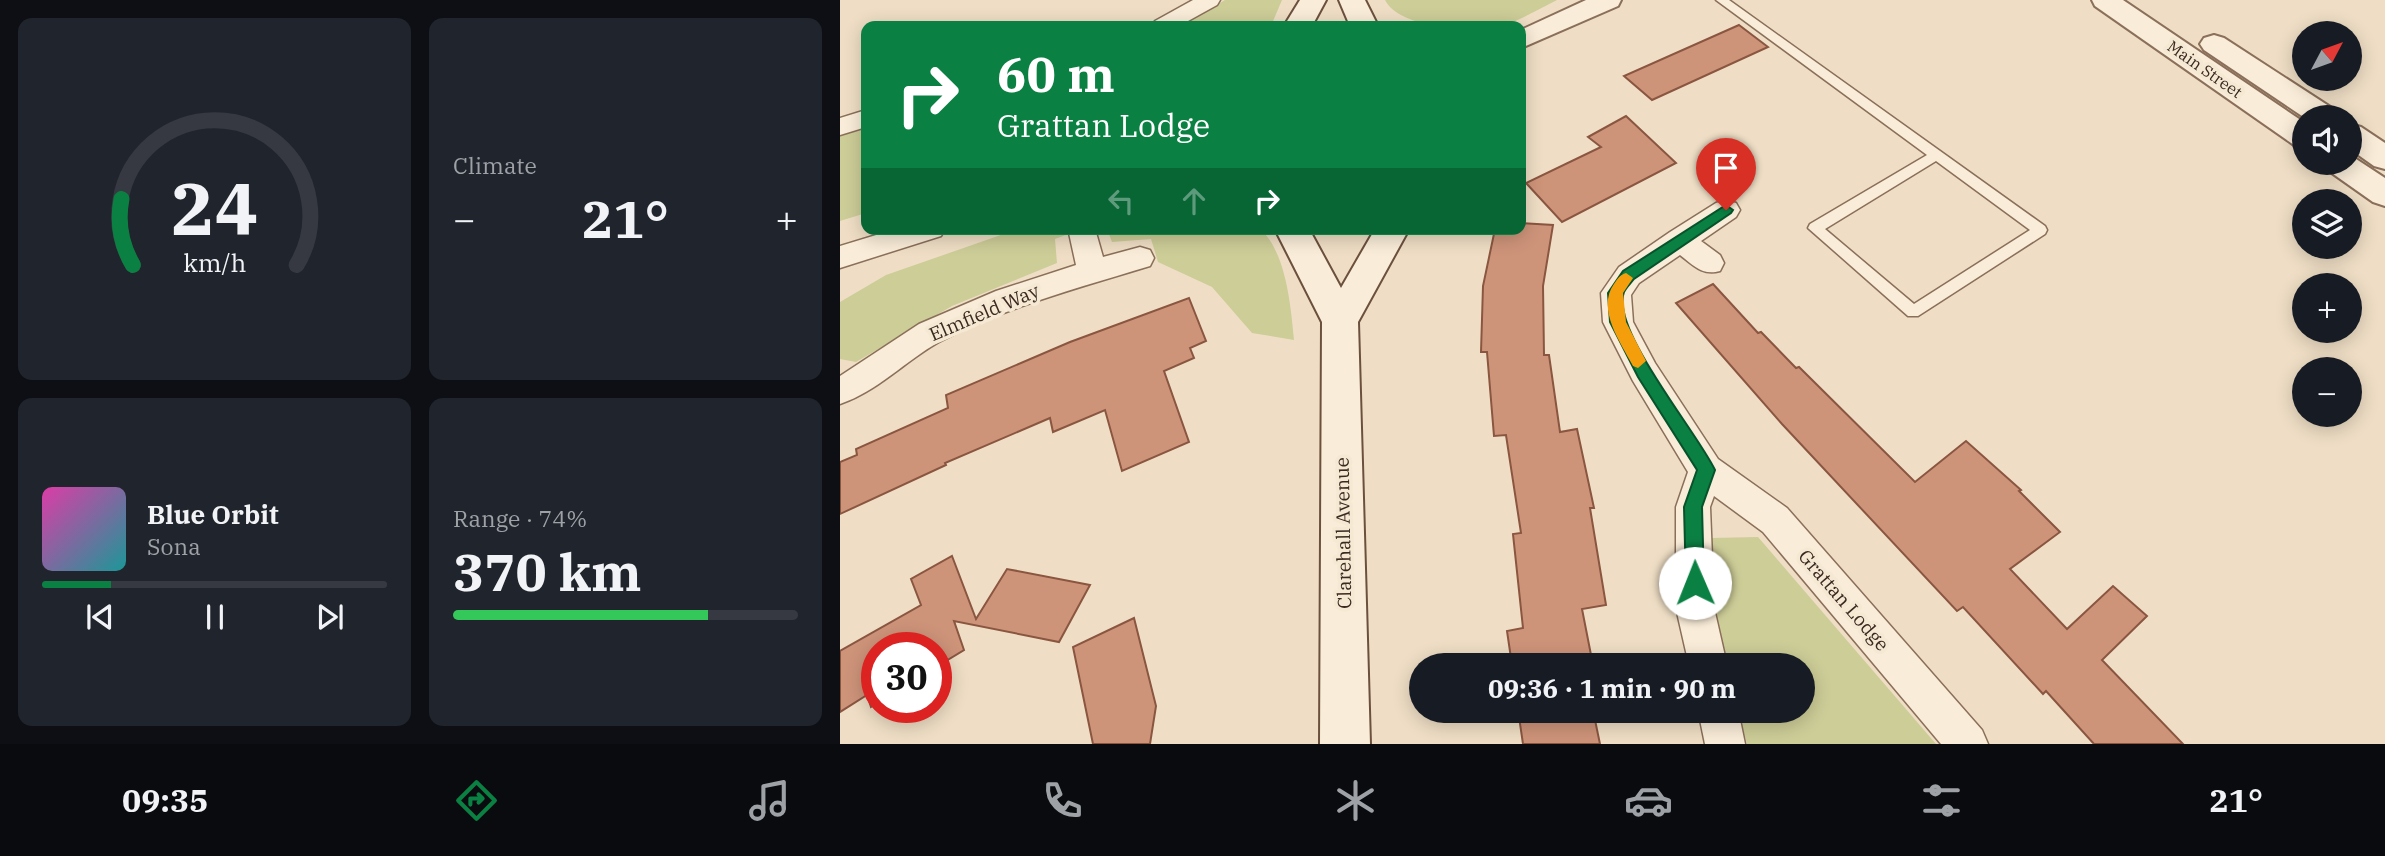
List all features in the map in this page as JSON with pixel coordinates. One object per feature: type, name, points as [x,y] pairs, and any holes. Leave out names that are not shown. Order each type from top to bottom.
[{"type":"main road","points":[[1301,21],[1313,0]]},
{"type":"main road","points":[[1352,0],[1362,21]]},
{"type":"main road","points":[[1526,38],[1608,0]]},
{"type":"main road","name":"Main Street","points":[[2105,0],[2292,129]]},
{"type":"main road","name":"Main Street","points":[[2148,0],[2306,105]]},
{"type":"main road","points":[[2357,175],[2385,194]]},
{"type":"main road","name":"Clarehall Avenue","points":[[1295,235],[1340,322],[1345,744]]},
{"type":"main road","name":"Clarehall Avenue","points":[[1340,322],[1389,235]]},
{"type":"street","points":[[1172,21],[1209,0]]},
{"type":"street","points":[[840,127],[861,120]]},
{"type":"street","name":"Grattan Lodge","points":[[1726,210],[1629,275],[1616,293],[1618,322],[1644,372],[1706,470],[1775,520],[1968,744]]},
{"type":"street","points":[[840,257],[912,235]]},
{"type":"street","points":[[1083,235],[1092,270]]},
{"type":"street","points":[[1680,239],[1710,263]]},
{"type":"street","name":"Elmfield Way","points":[[840,391],[928,334],[1023,294],[1092,270],[1140,258]]},
{"type":"street","points":[[1705,653],[1695,608],[1693,507],[1706,470]]},
{"type":"street","points":[[1721,723],[1725,744]]},
{"type":"lane","points":[[1722,0],[2040,230],[1913,312],[1815,228],[1936,155]]},
{"type":"green space","points":[[1225,0],[1282,0],[1273,21],[1189,21]]},
{"type":"green space","points":[[1385,0],[1557,0],[1515,21],[1416,21],[1393,10]]},
{"type":"green space","points":[[861,128],[861,215],[840,221],[840,134]]},
{"type":"green space","points":[[1001,235],[1066,235],[1055,239],[1057,263],[952,306],[856,362],[840,359],[840,302],[886,275]]},
{"type":"green space","points":[[1109,235],[1265,235],[1276,251],[1286,280],[1294,340],[1252,333],[1212,287],[1158,262],[1151,239],[1112,242]]},
{"type":"green space","points":[[1758,537],[1936,744],[1747,744],[1741,723],[1815,723],[1815,653],[1724,653],[1716,621],[1710,538]]},
{"type":"building","points":[[1739,25],[1768,47],[1652,100],[1624,76]]},
{"type":"building","points":[[1626,116],[1676,163],[1562,222],[1526,183],[1601,147],[1588,137]]},
{"type":"building","points":[[1526,223],[1553,225],[1543,286],[1544,355],[1549,355],[1560,432],[1577,429],[1594,508],[1590,508],[1606,605],[1582,609],[1591,653],[1510,653],[1507,631],[1523,628],[1513,534],[1521,533],[1506,435],[1494,436],[1487,352],[1481,352],[1483,286],[1494,235],[1526,235]]},
{"type":"building","points":[[1713,284],[1758,333],[1761,332],[1796,368],[1799,367],[1915,482],[1966,441],[2021,490],[2019,491],[2060,532],[2010,569],[2067,629],[2113,586],[2147,616],[2102,660],[2183,744],[2094,744],[2046,691],[2043,694],[1963,607],[1957,611],[1782,424],[1676,303]]},
{"type":"building","points":[[1189,298],[1206,341],[1190,348],[1194,358],[1164,371],[1189,442],[1122,471],[1105,410],[1053,432],[1050,418],[945,463],[946,465],[840,514],[840,462],[857,455],[856,449],[948,408],[946,395],[1070,342]]},
{"type":"building","points":[[952,556],[976,619],[1007,569],[1090,585],[1059,642],[954,621],[964,650],[952,657],[952,632],[873,632],[921,605],[911,579]]},
{"type":"building","points":[[1134,618],[1156,706],[1150,744],[1093,744],[1073,647]]},
{"type":"building","points":[[861,639],[861,699],[840,712],[840,651]]},
{"type":"building","points":[[1520,723],[1596,723],[1600,744],[1523,744]]},
{"type":"slow traffic","points":[[1626,278],[1616,293],[1618,322],[1638,361]]},
{"type":"route","points":[[1695,583],[1693,507],[1706,470],[1644,372],[1618,322],[1616,293],[1629,275],[1726,210]]}]
